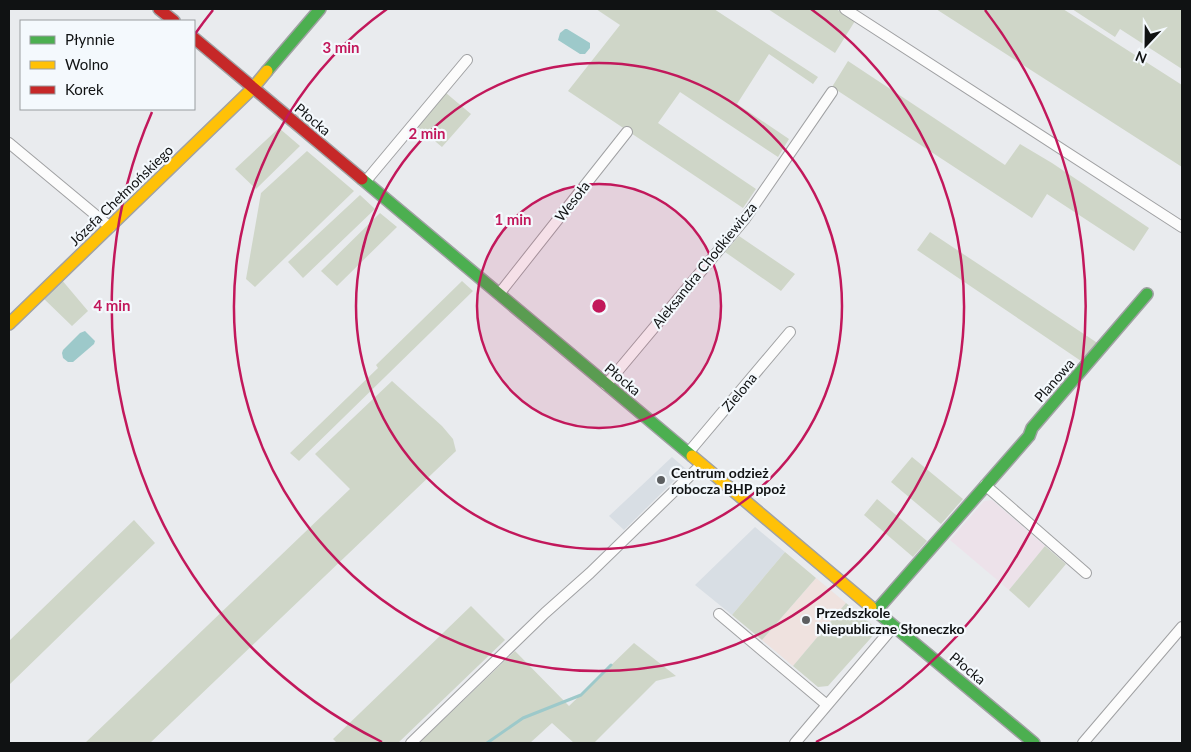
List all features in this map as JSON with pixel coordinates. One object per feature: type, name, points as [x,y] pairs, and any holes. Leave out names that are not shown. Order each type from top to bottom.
[{"type":"street","points":[[159,9],[173,20]]},
{"type":"street","name":"Józefa Chełmońskiego","points":[[9,324],[253,88],[320,9]]},
{"type":"street","points":[[845,9],[1182,227]]},
{"type":"street","name":"Płocka","points":[[195,39],[1034,743]]},
{"type":"street","points":[[365,182],[467,60]]},
{"type":"street","name":"Aleksandra Chodkiewicza","points":[[606,384],[744,220],[832,92]]},
{"type":"street","name":"Wesoła","points":[[499,294],[627,132]]},
{"type":"street","points":[[9,143],[110,227]]},
{"type":"street","name":"Planowa","points":[[876,611],[1029,436],[1032,428],[1147,294]]},
{"type":"street","name":"Zielona","points":[[688,453],[790,332]]},
{"type":"street","points":[[410,743],[545,613],[590,573],[701,464]]},
{"type":"street","points":[[985,485],[1086,573]]},
{"type":"street","points":[[719,614],[827,704]]},
{"type":"street","points":[[797,743],[827,704],[894,626]]},
{"type":"street","points":[[1083,743],[1182,627]]},
{"type":"shaded area","points":[[596,9],[714,9],[818,77],[813,84],[769,54],[737,104],[789,139],[778,157],[680,92],[658,123],[756,189],[743,208],[568,91],[620,25]]},
{"type":"shaded area","points":[[768,9],[836,9],[855,21],[835,53]]},
{"type":"shaded area","points":[[936,9],[1063,9],[1182,85],[1182,167]]},
{"type":"shaded area","points":[[1072,9],[1182,9],[1182,69],[1120,29],[1115,37]]},
{"type":"shaded area","points":[[848,61],[1005,165],[1020,144],[1052,163],[1149,228],[1134,251],[1047,194],[1032,218],[832,87]]},
{"type":"shaded area","points":[[446,93],[471,114],[442,147],[418,127]]},
{"type":"shaded area","points":[[279,128],[300,146],[256,189],[235,169]]},
{"type":"shaded area","points":[[307,151],[354,191],[255,287],[246,279],[261,193]]},
{"type":"shaded area","points":[[360,195],[375,209],[303,278],[288,262]]},
{"type":"shaded area","points":[[380,213],[397,227],[337,286],[321,271]]},
{"type":"shaded area","points":[[930,232],[1099,344],[1084,363],[917,250]]},
{"type":"shaded area","points":[[739,236],[795,274],[781,291],[725,252]]},
{"type":"shaded area","points":[[61,279],[88,311],[72,326],[42,297]]},
{"type":"shaded area","points":[[462,281],[473,291],[299,461],[290,453],[378,368],[376,365]]},
{"type":"shaded area","points":[[392,381],[442,426],[453,439],[456,451],[150,743],[85,743],[350,489],[315,454]]},
{"type":"shaded area","points":[[672,457],[686,469],[624,530],[609,516]]},
{"type":"shaded area","points":[[912,457],[963,499],[941,524],[891,482]]},
{"type":"shaded area","points":[[877,499],[927,541],[913,557],[864,515]]},
{"type":"shaded area","points":[[992,500],[1045,546],[1009,590],[950,540],[984,501]]},
{"type":"shaded area","points":[[134,520],[155,543],[9,685],[9,641]]},
{"type":"shaded area","points":[[755,527],[785,552],[732,615],[695,585]]},
{"type":"shaded area","points":[[1045,546],[1066,564],[1029,608],[1009,590]]},
{"type":"shaded area","points":[[785,552],[816,578],[762,640],[732,615]]},
{"type":"shaded area","name":"Przedszkole Niepubliczne Słoneczko","points":[[816,578],[846,603],[793,666],[762,640]]},
{"type":"shaded area","points":[[846,603],[878,630],[828,686],[818,687],[793,666]]},
{"type":"shaded area","points":[[471,606],[505,640],[398,743],[337,743],[333,739]]},
{"type":"shaded area","points":[[634,643],[676,676],[656,681],[594,743],[574,743],[552,723],[530,743],[419,743],[515,651],[569,706]]},
{"type":"water","points":[[565,29],[590,43],[590,48],[585,54],[580,54],[558,40],[560,33]]},
{"type":"water","points":[[85,331],[95,341],[94,344],[73,362],[68,362],[63,358],[63,350],[80,333]]},
{"type":"waterway","points":[[487,743],[523,718],[581,695],[611,665]]},
{"type":"traffic: fast","points":[[267,71],[320,9]]},
{"type":"traffic: fast","points":[[362,179],[692,456]]},
{"type":"traffic: fast","points":[[876,611],[1029,436],[1032,428],[1147,294]]},
{"type":"traffic: fast","points":[[871,607],[1034,743]]},
{"type":"traffic: slow","points":[[9,324],[253,88],[267,71]]},
{"type":"traffic: slow","points":[[692,456],[871,607]]},
{"type":"traffic: jam","points":[[159,9],[173,20]]},
{"type":"traffic: jam","points":[[195,39],[362,179]]},
{"type":"place","name":"Centrum odzież robocza BHP ppoż","points":[[661,480]]},
{"type":"place","name":"Przedszkole Niepubliczne Słoneczko","points":[[806,620]]}]
